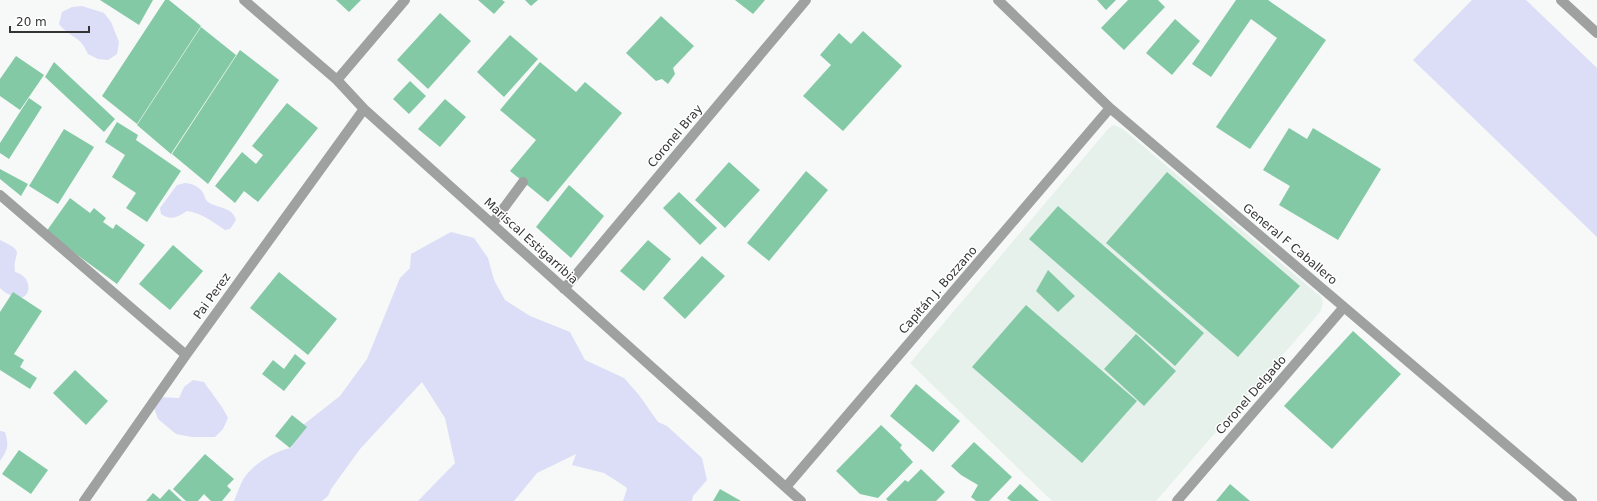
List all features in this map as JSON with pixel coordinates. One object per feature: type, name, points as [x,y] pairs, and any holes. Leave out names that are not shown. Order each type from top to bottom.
[{"type":"street","name":"Mariscal Estigarribia","points":[[244,0],[337,80],[364,109],[801,501]]},
{"type":"street","points":[[337,80],[405,0]]},
{"type":"street","name":"Coronel Bray","points":[[564,289],[806,0]]},
{"type":"street","name":"General F Caballero","points":[[998,0],[1110,108],[1344,307],[1561,498],[1572,501]]},
{"type":"street","points":[[1561,0],[1597,33]]},
{"type":"street","name":"Capitán J. Bozzano","points":[[786,488],[1110,108]]},
{"type":"street","name":"Pai Perez","points":[[84,501],[186,355],[364,109]]},
{"type":"street","points":[[492,224],[523,182]]},
{"type":"street","points":[[0,196],[186,355]]},
{"type":"street","name":"Coronel Delgado","points":[[1177,501],[1344,307]]},
{"type":"shaded area","points":[[1472,0],[1526,0],[1597,68],[1597,237],[1413,60]]},
{"type":"shaded area","points":[[82,6],[104,13],[111,22],[119,42],[117,54],[108,60],[98,59],[88,54],[82,43],[63,29],[59,24],[62,12],[72,7]]},
{"type":"shaded area","points":[[1114,125],[1123,129],[1321,297],[1323,303],[1320,312],[1156,501],[1052,501],[910,363],[1109,128]]},
{"type":"shaded area","points":[[185,183],[198,187],[208,202],[228,210],[234,215],[236,220],[230,229],[225,230],[207,218],[192,212],[187,211],[171,218],[161,214],[160,208],[177,185]]},
{"type":"shaded area","points":[[451,232],[474,238],[488,258],[494,280],[505,300],[530,316],[570,332],[585,360],[624,378],[639,395],[658,422],[667,426],[702,458],[707,480],[693,496],[692,501],[623,501],[627,489],[626,487],[604,473],[572,465],[576,454],[537,473],[514,501],[418,501],[455,463],[445,418],[422,382],[360,449],[331,489],[328,496],[322,501],[234,501],[244,478],[248,473],[265,459],[278,452],[291,448],[303,425],[340,396],[367,359],[400,278],[410,268],[411,254]]},
{"type":"shaded area","points":[[0,240],[9,244],[16,250],[15,272],[22,275],[26,279],[28,285],[28,290],[23,297],[17,298],[0,288]]},
{"type":"shaded area","points":[[193,380],[204,382],[228,418],[223,429],[215,437],[192,437],[176,434],[158,419],[154,408],[158,397],[179,398],[184,387]]},
{"type":"shaded area","points":[[0,431],[5,432],[7,444],[5,453],[0,461]]},
{"type":"building","points":[[100,0],[153,0],[139,25]]},
{"type":"building","points":[[165,0],[169,0],[201,26],[137,124],[102,96]]},
{"type":"building","points":[[336,0],[361,0],[349,12]]},
{"type":"building","points":[[478,0],[502,0],[505,2],[494,14]]},
{"type":"building","points":[[525,0],[538,0],[531,6]]},
{"type":"building","points":[[735,0],[765,0],[753,14]]},
{"type":"building","points":[[1097,0],[1116,0],[1106,10]]},
{"type":"building","points":[[1128,0],[1158,0],[1165,7],[1124,50],[1101,28]]},
{"type":"building","points":[[1236,0],[1268,0],[1326,40],[1250,149],[1216,127],[1277,38],[1251,19],[1211,77],[1192,64]]},
{"type":"building","points":[[440,13],[471,41],[428,89],[397,60]]},
{"type":"building","points":[[661,16],[694,46],[673,68],[675,74],[668,84],[662,79],[656,81],[626,53]]},
{"type":"building","points":[[1175,19],[1200,41],[1172,75],[1146,53]]},
{"type":"building","points":[[201,27],[236,55],[171,154],[137,125]]},
{"type":"building","points":[[863,31],[902,66],[843,131],[803,96],[831,65],[820,55],[839,33],[851,44]]},
{"type":"building","points":[[510,35],[538,59],[504,97],[477,72]]},
{"type":"building","points":[[240,50],[279,80],[208,184],[172,154]]},
{"type":"building","points":[[16,56],[44,75],[20,110],[0,96],[0,79]]},
{"type":"building","points":[[54,62],[115,119],[104,132],[45,77]]},
{"type":"building","points":[[540,62],[576,92],[585,82],[622,113],[548,202],[510,171],[536,140],[500,110]]},
{"type":"building","points":[[410,81],[426,96],[409,114],[393,99]]},
{"type":"building","points":[[29,98],[42,107],[9,159],[0,153],[0,143]]},
{"type":"building","points":[[445,99],[466,117],[440,147],[418,129]]},
{"type":"building","points":[[287,103],[318,128],[258,202],[244,191],[235,203],[215,186],[242,152],[256,164],[263,155],[252,146]]},
{"type":"building","points":[[117,122],[138,135],[136,140],[181,171],[147,222],[126,208],[136,193],[112,177],[125,155],[105,142]]},
{"type":"building","points":[[1289,128],[1307,139],[1313,128],[1381,169],[1338,240],[1279,205],[1290,186],[1263,170]]},
{"type":"building","points":[[64,129],[94,147],[58,204],[29,186]]},
{"type":"building","points":[[729,162],[760,190],[725,228],[695,200]]},
{"type":"building","points":[[0,169],[28,184],[21,196],[0,179]]},
{"type":"building","points":[[806,171],[828,190],[769,261],[747,243]]},
{"type":"building","points":[[1167,172],[1300,286],[1238,357],[1106,243]]},
{"type":"building","points":[[569,185],[604,216],[571,258],[536,227]]},
{"type":"building","points":[[679,192],[717,228],[700,245],[663,208]]},
{"type":"building","points":[[70,198],[90,213],[94,208],[106,218],[103,222],[113,229],[116,224],[145,245],[117,284],[46,232]]},
{"type":"building","points":[[1058,206],[1204,333],[1175,366],[1029,239]]},
{"type":"building","points":[[648,240],[671,259],[644,291],[620,271]]},
{"type":"building","points":[[173,245],[203,271],[170,310],[139,284]]},
{"type":"building","points":[[702,256],[725,276],[685,319],[663,298]]},
{"type":"building","points":[[1048,270],[1075,296],[1058,312],[1036,291]]},
{"type":"building","points":[[279,272],[337,319],[308,355],[250,308]]},
{"type":"building","points":[[13,292],[42,311],[14,354],[24,360],[20,367],[37,378],[30,389],[0,370],[0,312]]},
{"type":"building","points":[[1026,305],[1137,401],[1082,463],[972,367]]},
{"type":"building","points":[[1353,331],[1401,374],[1332,449],[1284,406]]},
{"type":"building","points":[[1136,334],[1176,371],[1144,406],[1104,369]]},
{"type":"building","points":[[295,354],[306,363],[284,391],[262,374],[273,360],[284,369]]},
{"type":"building","points":[[75,370],[108,401],[86,425],[53,393]]},
{"type":"building","points":[[916,384],[960,421],[933,452],[890,416]]},
{"type":"building","points":[[292,415],[307,427],[290,448],[275,436]]},
{"type":"building","points":[[881,425],[902,445],[900,448],[913,462],[878,498],[860,494],[836,471]]},
{"type":"building","points":[[974,442],[1012,477],[989,501],[976,501],[971,497],[978,485],[961,475],[951,466]]},
{"type":"building","points":[[19,450],[48,470],[31,494],[2,474]]},
{"type":"building","points":[[205,454],[234,479],[227,486],[231,490],[222,501],[211,501],[204,494],[198,501],[186,501],[173,489]]},
{"type":"building","points":[[921,469],[945,492],[936,501],[888,501],[886,499],[905,480],[908,482]]},
{"type":"building","points":[[1020,484],[1039,501],[1011,501],[1007,498]]},
{"type":"building","points":[[1230,484],[1250,501],[1216,501]]},
{"type":"building","points":[[169,489],[182,501],[146,501],[153,493],[160,499]]},
{"type":"building","points":[[720,489],[741,501],[713,501]]}]
